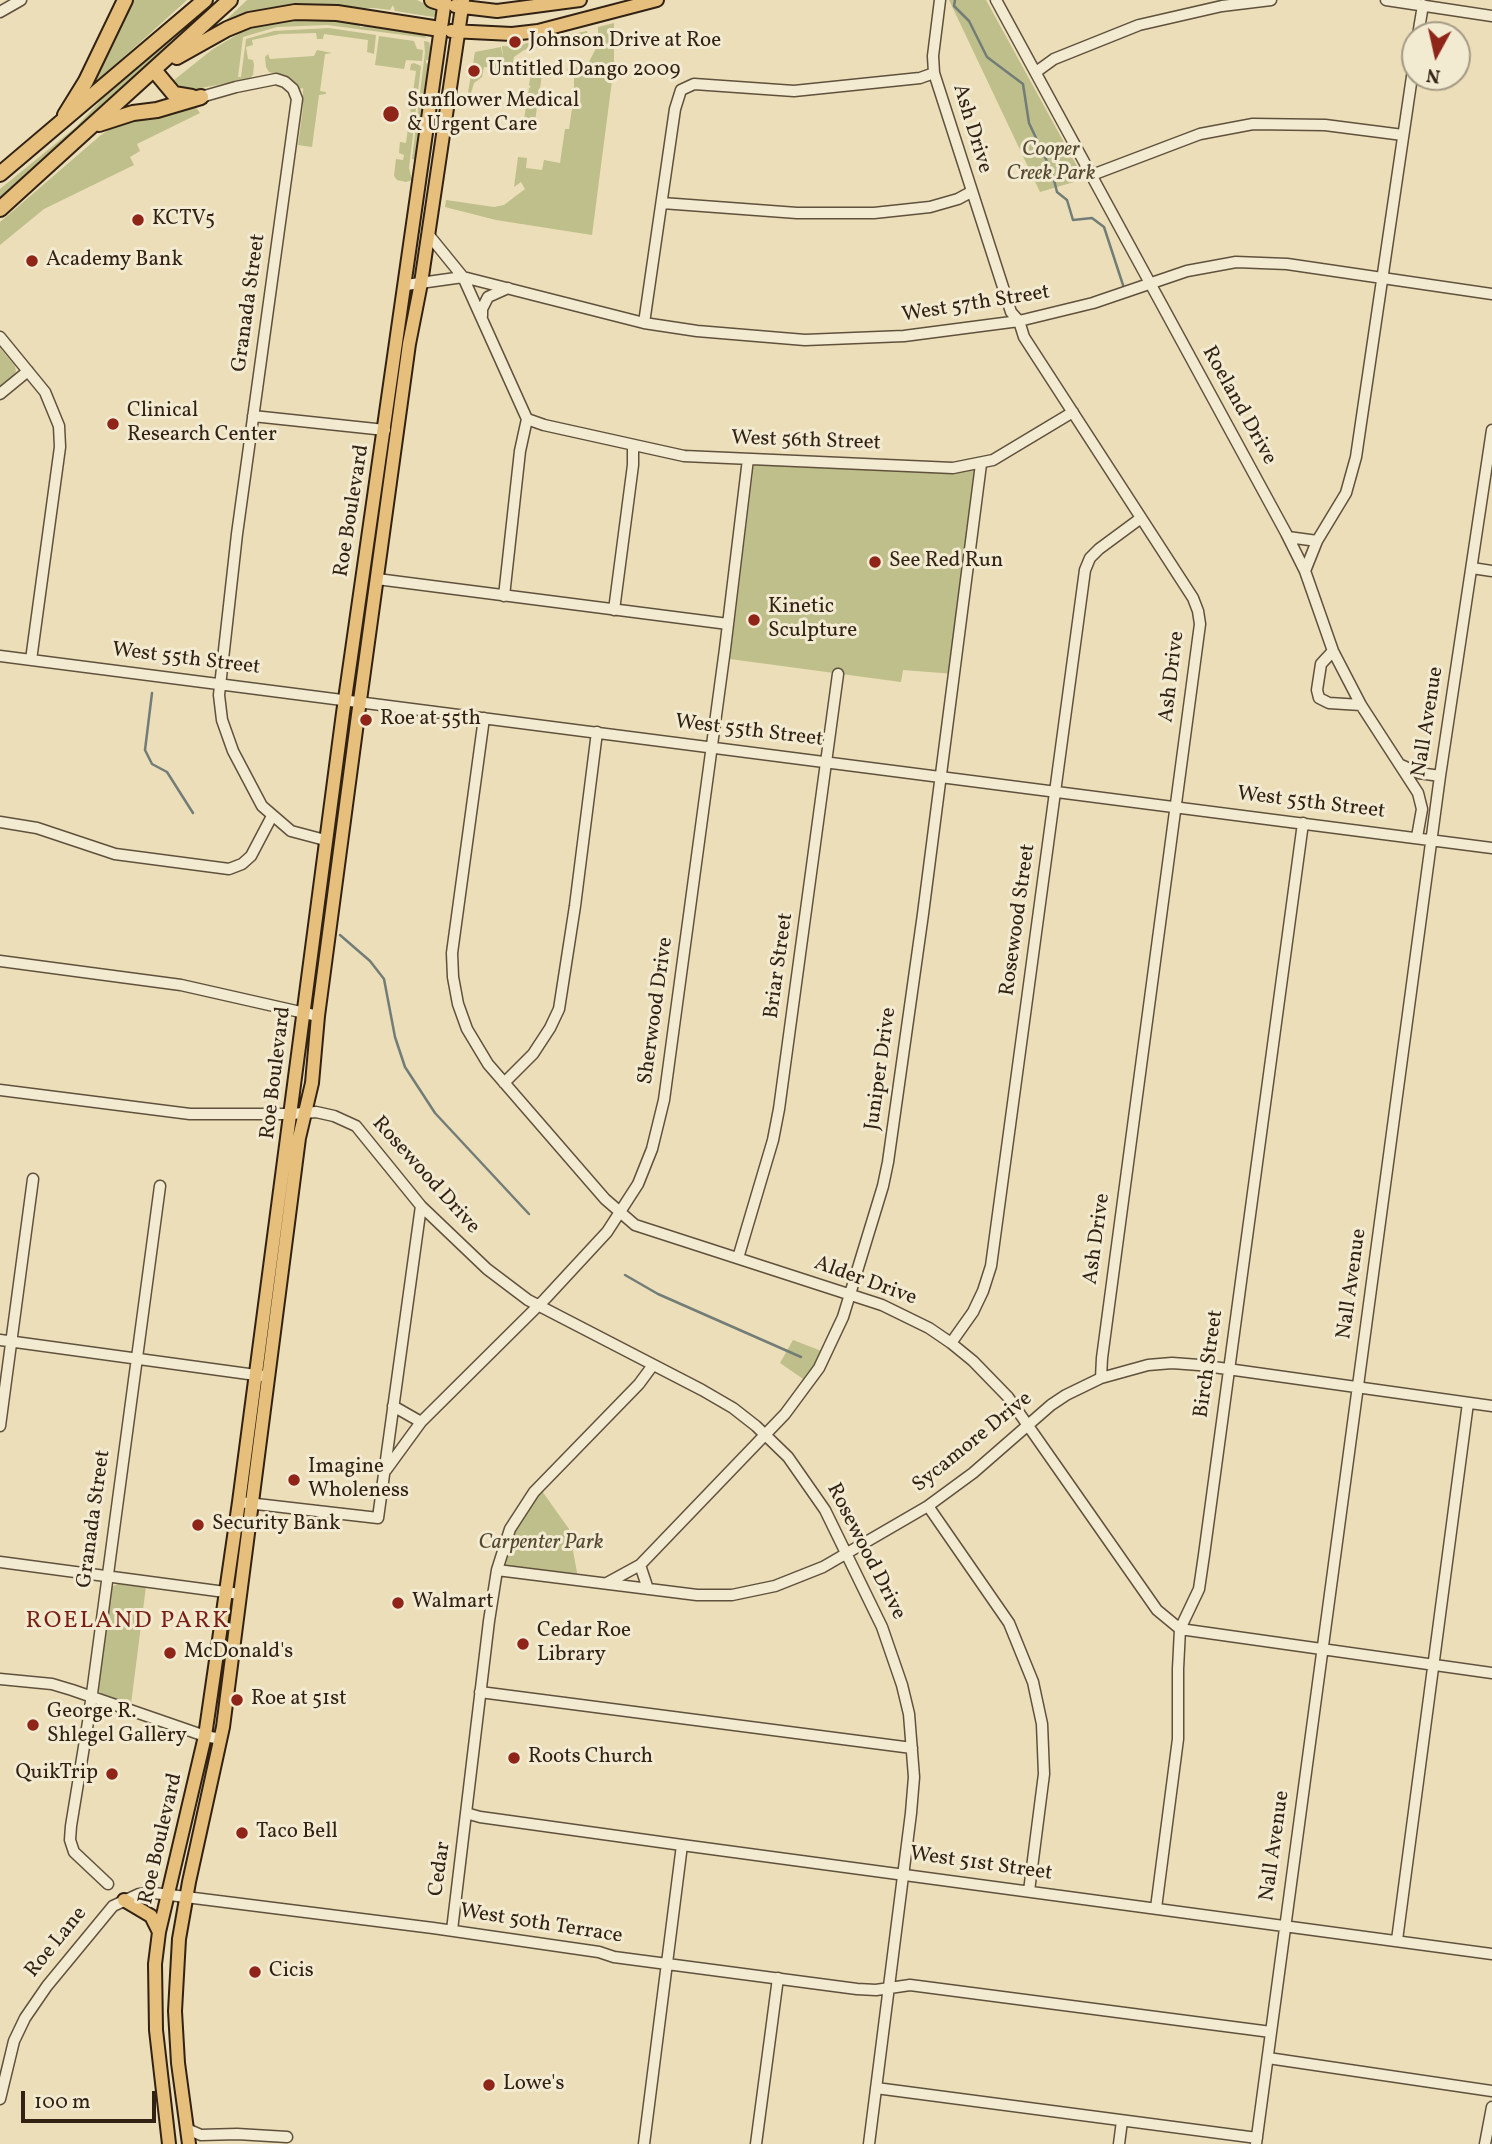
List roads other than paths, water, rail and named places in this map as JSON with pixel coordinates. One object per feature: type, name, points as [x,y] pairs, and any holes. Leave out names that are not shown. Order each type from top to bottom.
[{"type":"highway","points":[[61,123],[86,81],[125,0]]},
{"type":"highway","points":[[2,170],[205,0]]},
{"type":"highway","points":[[0,209],[230,0]]},
{"type":"highway","points":[[154,70],[227,29],[267,15],[295,12],[337,13],[440,29]]},
{"type":"highway","points":[[154,70],[174,94],[201,97]]},
{"type":"highway","points":[[91,127],[133,113],[157,110],[201,97]]},
{"type":"main road","points":[[440,1],[497,11],[580,0]]},
{"type":"main road","points":[[440,29],[512,34],[538,31],[657,0]]},
{"type":"main road","name":"Roe Boulevard","points":[[189,2144],[178,2063],[175,2011],[179,1939],[221,1739],[253,1504],[262,1376],[291,1114],[345,700],[406,285],[440,29],[440,1]]},
{"type":"main road","name":"Roe Boulevard","points":[[169,2144],[154,1994],[159,1931],[205,1737],[239,1502],[262,1376],[299,1138],[312,1083],[318,1016],[359,702],[409,344],[421,283],[462,4]]},
{"type":"main road","points":[[124,1900],[151,1916],[159,1931]]},
{"type":"street","points":[[0,12],[21,0]]},
{"type":"street","name":"Ash Drive","points":[[940,0],[933,56],[934,73],[1011,312],[1019,321],[1024,337],[1193,598],[1200,624],[1101,1357],[1101,1378]]},
{"type":"street","name":"Roeland Drive","points":[[996,0],[1288,537],[1305,571],[1333,651],[1361,705],[1418,793],[1422,810],[1417,837]]},
{"type":"street","points":[[1036,72],[1054,59],[1139,25],[1222,6],[1271,0]]},
{"type":"street","points":[[1385,0],[1492,16]]},
{"type":"street","points":[[1420,21],[1423,5]]},
{"type":"street","points":[[644,323],[675,109],[681,90],[694,84],[794,91],[920,78],[934,73]]},
{"type":"street","name":"Granada Street","points":[[201,97],[276,79],[293,89],[297,99],[219,684],[222,720],[233,751],[262,806],[272,816]]},
{"type":"street","points":[[1305,571],[1317,541],[1336,513],[1353,473],[1410,91]]},
{"type":"street","points":[[1092,175],[1200,134],[1253,124],[1325,125],[1403,135]]},
{"type":"street","points":[[662,203],[797,214],[874,213],[930,207],[958,199],[971,192]]},
{"type":"street","points":[[428,234],[463,277],[527,419],[519,464],[504,596]]},
{"type":"street","name":"West 57th Street","points":[[406,285],[463,277],[644,323],[710,333],[805,340],[904,336],[1019,321],[1093,303],[1195,268],[1236,262],[1287,264],[1492,294]]},
{"type":"street","points":[[482,320],[482,309],[488,297],[508,288]]},
{"type":"street","points":[[0,337],[45,392],[59,426],[60,447],[31,660]]},
{"type":"street","points":[[0,394],[28,371]]},
{"type":"street","name":"West 56th Street","points":[[527,419],[684,456],[953,468],[981,464],[1011,451],[1073,412]]},
{"type":"street","points":[[253,416],[384,430]]},
{"type":"street","name":"Nall Avenue","points":[[1256,2141],[1440,776],[1492,430]]},
{"type":"street","points":[[614,610],[633,465],[633,446]]},
{"type":"street","name":"Sherwood Drive","points":[[386,1470],[421,1422],[599,1241],[642,1175],[658,1131],[712,747],[748,459]]},
{"type":"street","name":"Juniper Drive","points":[[607,1583],[640,1565],[793,1404],[819,1368],[850,1294],[888,1163],[981,464]]},
{"type":"street","name":"Rosewood Street","points":[[951,1343],[983,1291],[991,1266],[1085,570],[1090,558],[1099,549],[1141,518]]},
{"type":"street","points":[[1288,537],[1317,541]]},
{"type":"street","points":[[1472,568],[1492,571]]},
{"type":"street","points":[[377,579],[728,624]]},
{"type":"street","points":[[1333,651],[1321,664],[1317,690],[1319,698],[1329,703],[1361,705]]},
{"type":"street","name":"West 55th Street","points":[[0,656],[1492,848]]},
{"type":"street","name":"Briar Street","points":[[738,1258],[773,1140],[779,1109],[838,674]]},
{"type":"street","name":"Alder Drive","points":[[484,718],[452,953],[458,1004],[477,1048],[596,1191],[635,1225],[850,1294],[908,1316],[951,1343],[998,1386],[1157,1610],[1181,1629]]},
{"type":"street","points":[[504,1083],[533,1054],[559,1009],[597,732]]},
{"type":"street","points":[[1400,765],[1419,773],[1440,776]]},
{"type":"street","points":[[0,822],[37,828],[115,854],[229,869],[242,864],[251,856],[272,816],[291,831],[326,840]]},
{"type":"street","name":"Birch Street","points":[[1156,1908],[1178,1739],[1181,1629],[1199,1589],[1303,823]]},
{"type":"street","points":[[0,961],[181,985],[318,1016]]},
{"type":"street","name":"Rosewood Drive","points":[[0,1090],[190,1114],[316,1112],[334,1116],[356,1126],[421,1206],[487,1269],[538,1305],[733,1408],[788,1458],[813,1490],[847,1554],[891,1648],[902,1685],[912,1748],[914,1777],[869,2144]]},
{"type":"street","points":[[0,1426],[6,1341],[33,1179]]},
{"type":"street","name":"Granada Street","points":[[108,1884],[74,1852],[70,1840],[160,1186]]},
{"type":"street","points":[[239,1502],[378,1518],[421,1206]]},
{"type":"street","points":[[6,1341],[262,1376]]},
{"type":"street","name":"Sycamore Drive","points":[[497,1570],[696,1595],[732,1595],[761,1590],[804,1575],[847,1554],[928,1506],[973,1473],[1066,1395],[1101,1378],[1148,1365],[1172,1363],[1229,1369],[1492,1406]]},
{"type":"street","name":"Cedar","points":[[452,1930],[497,1570],[510,1529],[526,1502],[639,1384],[653,1365]]},
{"type":"street","points":[[1397,1940],[1468,1403]]},
{"type":"street","points":[[393,1406],[421,1422]]},
{"type":"street","points":[[928,1506],[1009,1623],[1033,1682],[1042,1724],[1044,1774],[1029,1891]]},
{"type":"street","points":[[0,1562],[240,1594]]},
{"type":"street","points":[[640,1565],[648,1589]]},
{"type":"street","points":[[1181,1629],[1492,1672]]},
{"type":"street","points":[[0,1679],[52,1684],[205,1737],[221,1739]]},
{"type":"street","points":[[480,1692],[912,1748]]},
{"type":"street","name":"West 51st Street","points":[[466,1813],[682,1845],[1492,1954]]},
{"type":"street","points":[[643,2144],[682,1845]]},
{"type":"street","points":[[124,1900],[139,1894],[169,1895]]},
{"type":"street","name":"West 50th Terrace","points":[[169,1895],[452,1930],[580,1948],[614,1957],[857,1989],[889,1989],[910,1985],[1271,2032]]},
{"type":"street","name":"Roe Lane","points":[[0,2099],[1,2083],[14,2041],[32,2007],[106,1912],[124,1900]]},
{"type":"street","points":[[756,2144],[778,1978]]},
{"type":"street","points":[[1268,2058],[1492,2098],[1485,2144]]},
{"type":"street","points":[[876,2088],[1256,2141]]},
{"type":"street","points":[[1119,2144],[1122,2121]]},
{"type":"street","points":[[187,2129],[201,2135],[287,2137]]},
{"type":"waterway","points":[[955,0],[954,6],[969,21],[987,57],[1023,84],[1029,123],[1052,172],[1057,192],[1067,200],[1073,220],[1092,218],[1104,227],[1123,285]]},
{"type":"waterway","points":[[152,693],[145,750],[152,764],[167,772],[193,813]]},
{"type":"waterway","points":[[340,935],[370,961],[384,979],[395,1037],[405,1067],[435,1113],[529,1214]]},
{"type":"waterway","points":[[625,1275],[658,1294],[801,1357]]},
{"type":"place","name":"Johnson Drive at Roe","points":[[515,42]]},
{"type":"place","name":"Untitled Dango 2009","points":[[474,71]]},
{"type":"place","name":"Sunflower Medical & Urgent Care","points":[[391,114]]},
{"type":"place","name":"KCTV5","points":[[138,220]]},
{"type":"place","name":"Academy Bank","points":[[32,261]]},
{"type":"place","name":"Clinical Research Center","points":[[113,424]]},
{"type":"place","name":"See Red Run","points":[[875,562]]},
{"type":"place","name":"Kinetic Sculpture","points":[[754,620]]},
{"type":"place","name":"Roe at 55th","points":[[366,720]]},
{"type":"place","name":"Imagine Wholeness","points":[[294,1480]]},
{"type":"place","name":"Security Bank","points":[[198,1525]]},
{"type":"place","name":"Walmart","points":[[398,1603]]},
{"type":"place","name":"Cedar Roe Library","points":[[523,1644]]},
{"type":"place","name":"McDonald's","points":[[170,1653]]},
{"type":"place","name":"Roe at 51st","points":[[237,1700]]},
{"type":"place","name":"George R. Shlegel Gallery","points":[[33,1725]]},
{"type":"place","name":"Roots Church","points":[[514,1758]]},
{"type":"place","name":"QuikTrip","points":[[112,1774]]},
{"type":"place","name":"Taco Bell","points":[[242,1833]]},
{"type":"place","name":"Cicis","points":[[255,1972]]},
{"type":"place","name":"Lowe's","points":[[489,2085]]},
{"type":"district","name":"ROELAND PARK","points":[[128,1623]]},
{"type":"park label","name":"Cooper Creek Park","points":[[1051,163]]},
{"type":"park label","name":"Carpenter Park","points":[[541,1544]]}]
